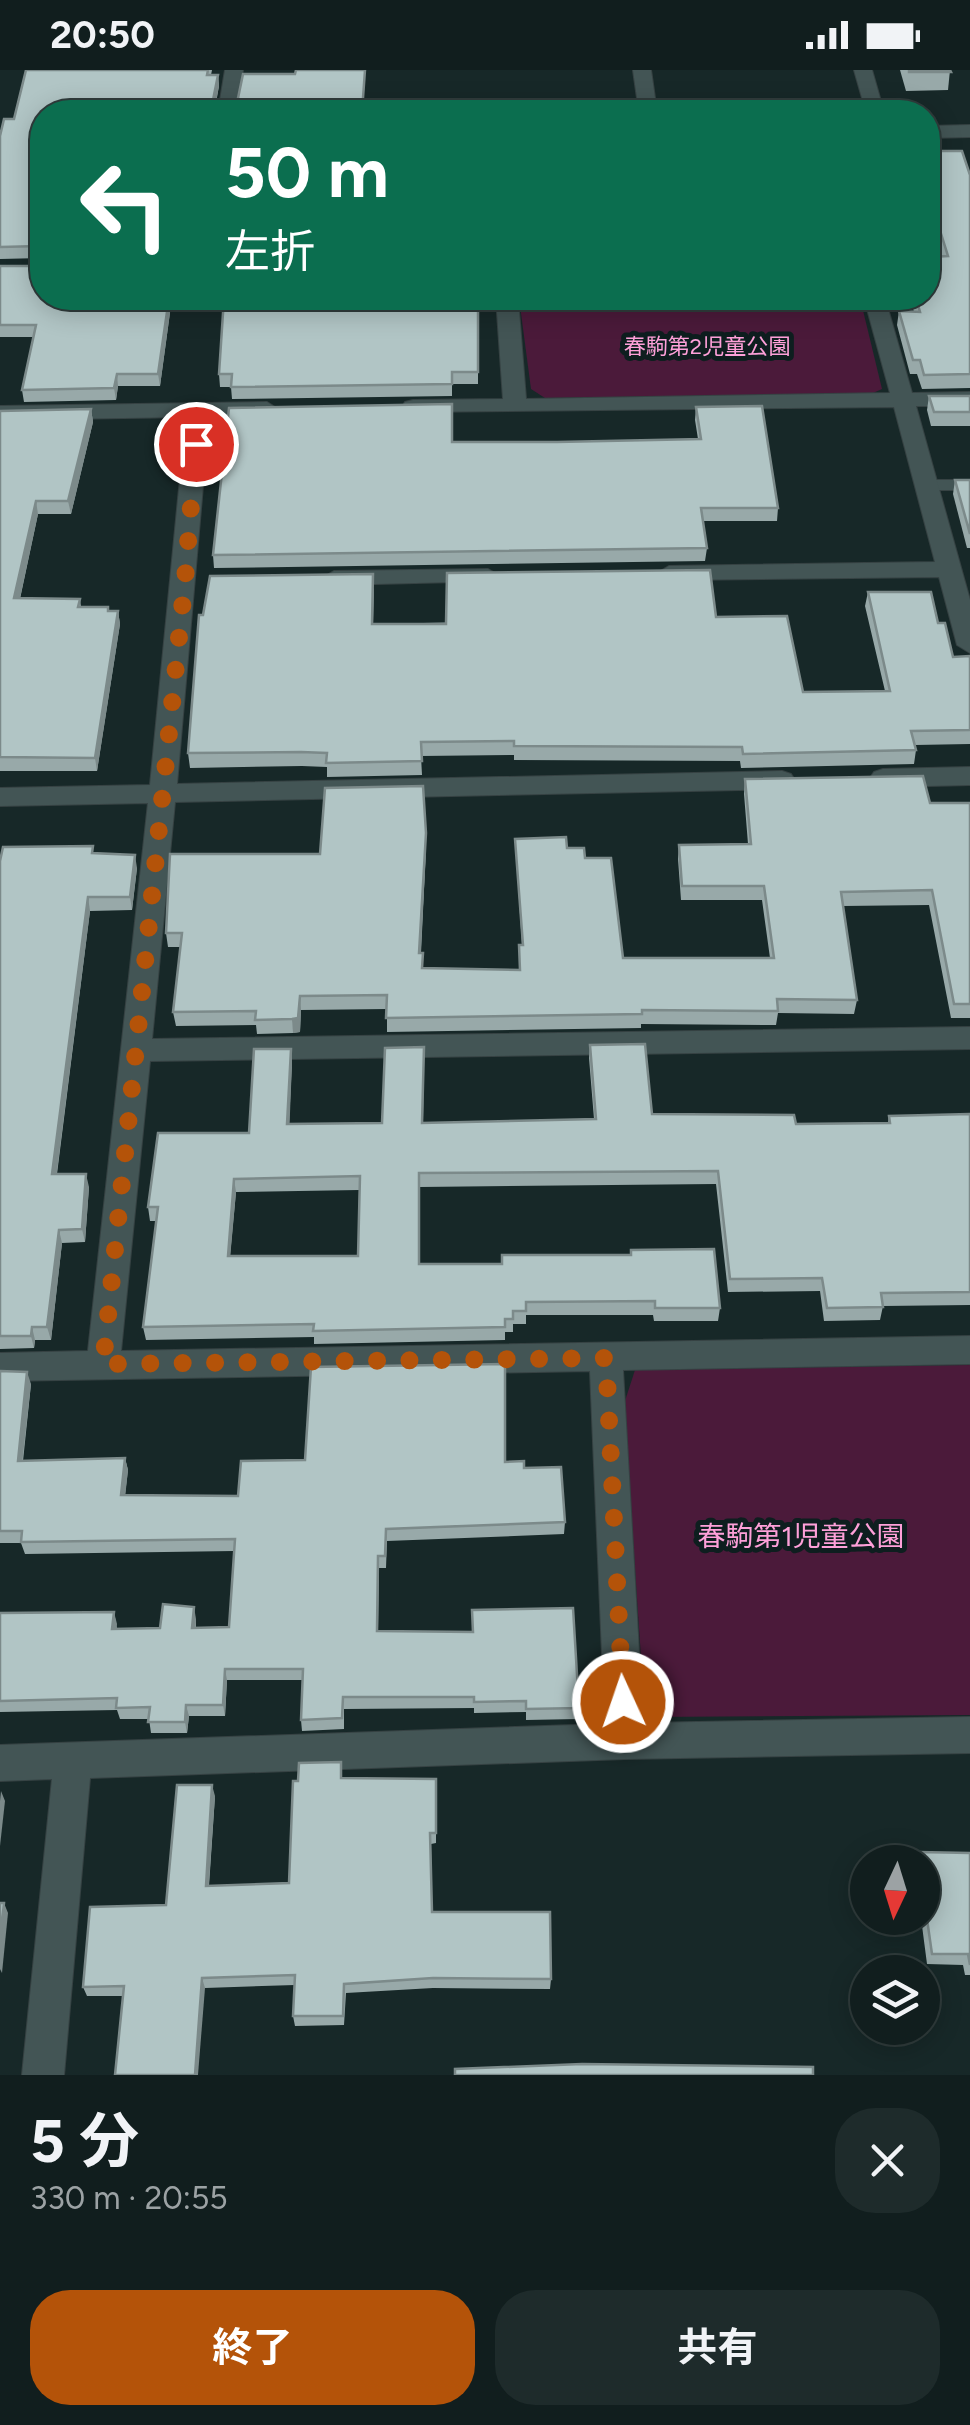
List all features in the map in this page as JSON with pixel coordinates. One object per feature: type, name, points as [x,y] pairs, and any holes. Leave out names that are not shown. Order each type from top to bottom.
[{"type":"street","points":[[229,100],[234,70]]},
{"type":"street","points":[[642,70],[646,100]]},
{"type":"street","points":[[862,70],[871,100]]},
{"type":"street","points":[[940,132],[970,131]]},
{"type":"street","points":[[508,310],[515,406]]},
{"type":"street","points":[[878,310],[970,645]]},
{"type":"street","points":[[396,407],[970,399]]},
{"type":"street","points":[[0,413],[297,408]]},
{"type":"street","points":[[103,1364],[163,795],[195,580],[198,410]]},
{"type":"street","points":[[637,573],[951,569]]},
{"type":"street","points":[[303,578],[519,575]]},
{"type":"street","points":[[852,779],[970,776]]},
{"type":"street","points":[[0,797],[812,780]]},
{"type":"street","points":[[136,1050],[970,1038]]},
{"type":"street","points":[[0,1368],[970,1350]]},
{"type":"street","points":[[606,1358],[624,1741]]},
{"type":"street","points":[[0,1763],[624,1741],[970,1734]]},
{"type":"street","points":[[43,2075],[73,1760]]},
{"type":"lane","points":[[928,485],[970,484]]},
{"type":"green space","name":"春駒第2児童公園","points":[[521,310],[863,310],[882,389],[873,393],[545,398],[531,389]]},
{"type":"green space","name":"春駒第1児童公園","points":[[970,1365],[970,1715],[645,1717],[624,1404],[635,1370]]},
{"type":"building","points":[[26,70],[208,70],[207,75],[218,75],[213,100],[30,100],[30,246],[0,247],[0,136],[4,119],[14,119]]},
{"type":"building","points":[[365,70],[363,100],[238,100],[243,74]]},
{"type":"building","points":[[950,70],[951,72],[909,72]]},
{"type":"building","points":[[940,151],[962,151],[970,175],[970,374],[924,375],[920,360],[913,360],[899,311],[940,310],[940,256],[948,256],[940,230]]},
{"type":"building","points":[[0,266],[30,266],[30,310],[167,310],[158,374],[117,374],[114,388],[22,390],[36,325],[0,325]]},
{"type":"building","points":[[223,310],[478,310],[478,372],[452,372],[452,384],[231,387],[232,374],[219,374]]},
{"type":"building","points":[[929,396],[970,396],[970,412],[934,412]]},
{"type":"building","points":[[452,404],[452,442],[701,439],[696,407],[762,406],[778,508],[701,508],[707,548],[213,555],[229,408]]},
{"type":"building","points":[[91,409],[68,501],[36,501],[14,598],[80,599],[78,607],[118,611],[95,758],[0,757],[0,411]]},
{"type":"building","points":[[955,480],[970,480],[970,534]]},
{"type":"building","points":[[710,570],[716,617],[787,616],[803,692],[890,691],[868,592],[931,592],[938,623],[945,623],[953,657],[970,656],[970,730],[911,731],[916,750],[743,754],[742,747],[514,746],[514,741],[421,742],[422,761],[326,763],[327,753],[188,753],[199,615],[203,615],[210,576],[373,574],[372,624],[446,624],[447,573]]},
{"type":"building","points":[[923,776],[930,803],[970,803],[970,1004],[954,1004],[932,890],[841,892],[857,1000],[777,999],[778,1011],[642,1010],[642,1014],[386,1018],[387,995],[300,996],[298,1018],[292,1019],[255,1020],[256,1011],[173,1012],[182,933],[166,933],[170,854],[320,854],[325,788],[423,786],[426,833],[419,953],[423,953],[422,968],[520,970],[519,945],[523,945],[515,839],[566,837],[567,848],[584,848],[585,858],[611,858],[623,958],[774,958],[764,886],[682,886],[679,845],[751,844],[745,779]]},
{"type":"building","points":[[93,846],[92,853],[135,855],[130,897],[88,897],[52,1174],[86,1174],[82,1229],[59,1230],[47,1327],[32,1327],[31,1336],[0,1336],[0,861],[3,847]]},
{"type":"building","points":[[645,1044],[652,1114],[794,1115],[796,1124],[890,1123],[889,1116],[970,1114],[970,1292],[881,1293],[883,1307],[827,1308],[822,1278],[730,1279],[718,1171],[419,1173],[419,1264],[502,1264],[502,1255],[631,1255],[631,1250],[714,1249],[720,1308],[655,1308],[655,1301],[526,1302],[526,1311],[513,1311],[513,1319],[505,1319],[505,1327],[313,1331],[314,1324],[143,1327],[158,1207],[148,1207],[158,1133],[249,1133],[254,1049],[291,1049],[287,1124],[382,1123],[385,1048],[424,1047],[422,1123],[596,1119],[590,1045]],"holes":[[[360,1176],[358,1256],[228,1256],[234,1179]]]},
{"type":"building","points":[[505,1364],[505,1462],[524,1461],[524,1468],[561,1467],[565,1522],[386,1529],[385,1556],[378,1556],[377,1631],[473,1632],[472,1610],[573,1608],[579,1708],[526,1709],[526,1701],[474,1702],[474,1697],[343,1697],[342,1718],[301,1720],[303,1669],[225,1669],[223,1705],[186,1705],[185,1722],[148,1722],[150,1707],[116,1708],[117,1698],[0,1701],[0,1613],[114,1612],[112,1629],[160,1628],[163,1604],[194,1607],[192,1628],[229,1627],[235,1539],[21,1542],[22,1531],[0,1531],[0,1371],[27,1372],[18,1461],[125,1458],[121,1495],[238,1496],[241,1461],[305,1460],[311,1367]]},
{"type":"building","points":[[341,1762],[341,1778],[436,1779],[436,1833],[430,1833],[432,1912],[550,1912],[551,1979],[433,1978],[344,1984],[343,2016],[293,2016],[295,1975],[202,1978],[195,2075],[115,2075],[124,1986],[83,1987],[90,1907],[166,1905],[177,1785],[212,1785],[206,1886],[289,1883],[293,1781],[298,1781],[299,1763]]},
{"type":"building","points":[[940,1852],[970,1853],[970,1965],[968,1954],[932,1954],[929,1935],[940,1935]]},
{"type":"building","points":[[0,1903],[4,1903],[0,1941]]},
{"type":"building","points":[[582,2064],[813,2067],[813,2075],[455,2075],[455,2069]]},
{"type":"route","points":[[196,444],[103,1364],[606,1358],[623,1702]]}]
